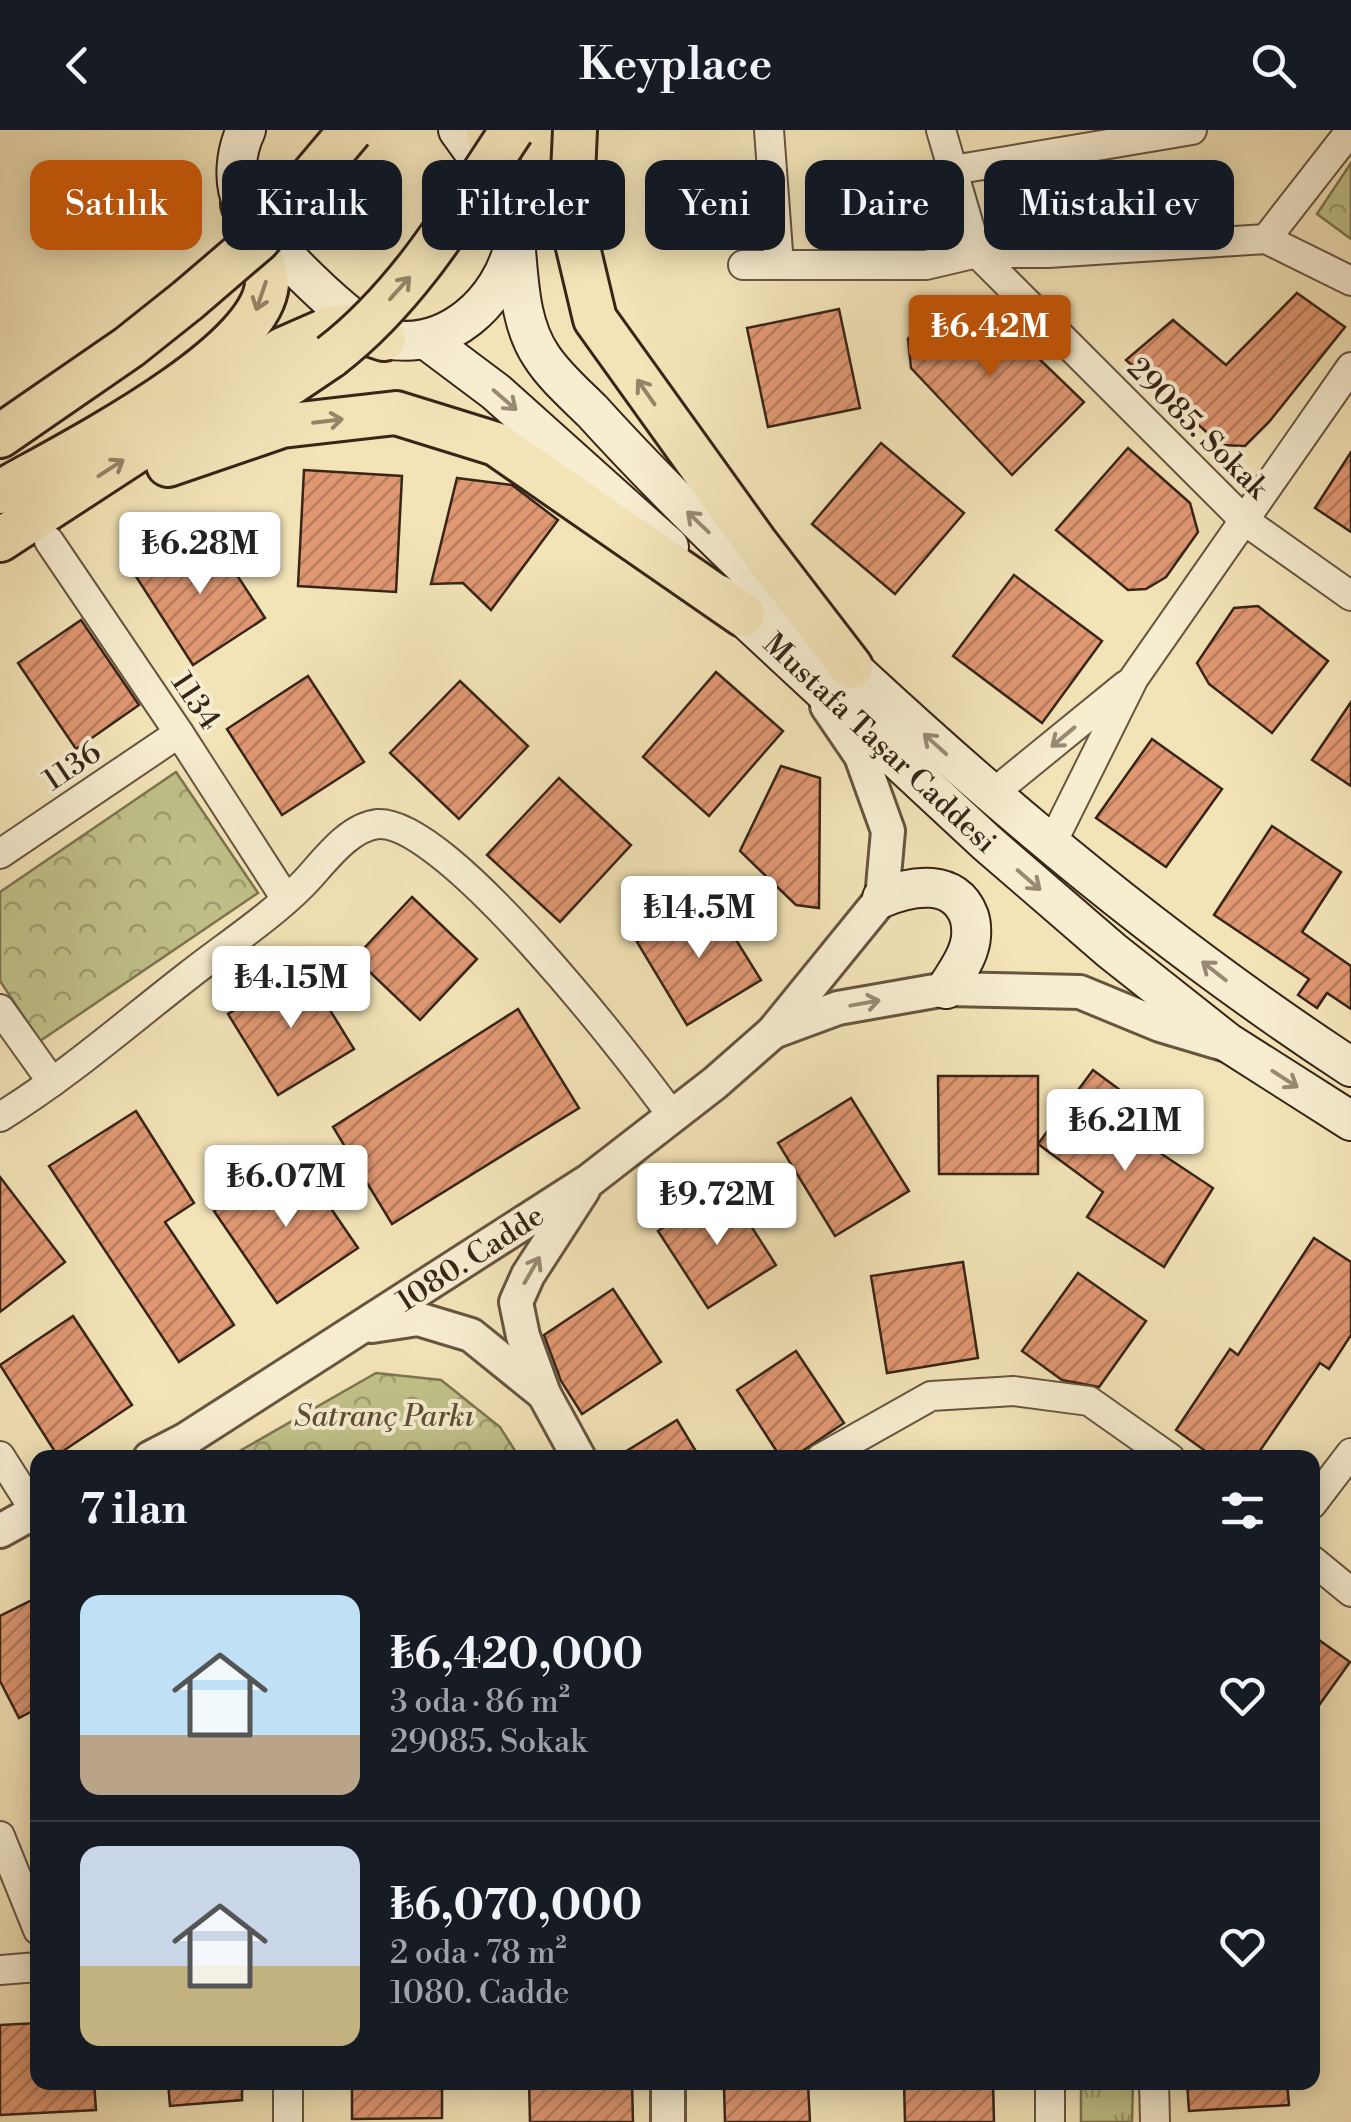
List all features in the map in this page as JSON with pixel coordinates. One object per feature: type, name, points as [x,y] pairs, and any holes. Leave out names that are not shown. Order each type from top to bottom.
[{"type":"main road","points":[[0,436],[129,347],[258,240],[351,130]]},
{"type":"main road","points":[[458,130],[476,160]]},
{"type":"main road","points":[[490,130],[495,160]]},
{"type":"main road","points":[[0,571],[168,466],[356,337],[429,255],[512,130]]},
{"type":"main road","points":[[575,130],[571,218],[595,320],[850,667]]},
{"type":"main road","points":[[238,160],[246,131]]},
{"type":"main road","points":[[0,492],[175,391],[229,346],[258,310],[268,283],[258,250]]},
{"type":"main road","points":[[280,250],[326,297],[384,339]]},
{"type":"main road","points":[[0,540],[283,349],[330,328],[345,326],[384,339],[428,340],[478,312],[508,269],[511,250]]},
{"type":"main road","name":"Mustafa Taşar Caddesi","points":[[516,250],[522,309],[540,356],[661,486],[991,795],[1263,1010],[1351,1067]]},
{"type":"main road","name":"Mustafa Taşar Caddesi","points":[[428,340],[509,403],[1000,855],[1112,951],[1236,1048],[1351,1121]]},
{"type":"main road","points":[[168,466],[282,426],[396,413],[496,444],[743,616]]},
{"type":"main road","points":[[882,898],[925,887],[946,891],[963,902],[971,923],[970,946],[946,989]]},
{"type":"street","points":[[769,130],[780,265]]},
{"type":"street","name":"29085. Sokak","points":[[942,130],[950,160]]},
{"type":"street","points":[[964,168],[1192,130]]},
{"type":"street","points":[[1266,239],[1351,130]]},
{"type":"street","name":"29085. Sokak","points":[[964,208],[977,253],[1244,521],[1351,596]]},
{"type":"street","points":[[743,265],[926,264],[977,253],[1048,253],[1266,239],[1351,282]]},
{"type":"street","points":[[1052,843],[1134,678],[1351,367]]},
{"type":"street","name":"1134","points":[[49,541],[286,899]]},
{"type":"street","points":[[772,1032],[882,898],[888,831],[861,756],[807,674]]},
{"type":"street","points":[[991,795],[1134,678]]},
{"type":"street","name":"1136","points":[[0,854],[179,733]]},
{"type":"street","points":[[0,1116],[52,1082],[286,899],[346,839],[377,824],[410,831],[507,913],[672,1114]]},
{"type":"street","points":[[772,1032],[838,1008],[946,989],[1080,992],[1160,1025],[1236,1048]]},
{"type":"street","points":[[0,1010],[52,1082]]},
{"type":"street","name":"1080. Cadde","points":[[166,1450],[590,1180],[715,1083],[772,1032]]},
{"type":"street","points":[[575,1450],[544,1394],[523,1336],[516,1302],[528,1275],[590,1180]]},
{"type":"street","points":[[361,1328],[418,1320],[471,1335],[544,1394]]},
{"type":"street","points":[[834,1450],[931,1396],[1014,1391],[1089,1401],[1159,1450]]},
{"type":"street","points":[[1320,1494],[1351,1453]]},
{"type":"street","points":[[0,1456],[30,1502]]},
{"type":"street","points":[[0,1531],[30,1514]]},
{"type":"street","points":[[1320,1567],[1351,1592]]},
{"type":"street","points":[[0,1836],[30,1910]]},
{"type":"street","points":[[0,1970],[30,1968]]},
{"type":"street","points":[[288,2090],[288,2122]]},
{"type":"street","points":[[668,2090],[668,2122]]},
{"type":"street","points":[[1050,2090],[1050,2122]]},
{"type":"street","points":[[1154,2090],[1155,2122]]},
{"type":"green space","points":[[1351,163],[1351,239],[1317,214]]},
{"type":"green space","points":[[176,772],[258,893],[40,1041],[0,981],[0,892]]},
{"type":"green space","name":"Satranç Parkı","points":[[376,1373],[441,1380],[500,1427],[515,1450],[241,1450]]},
{"type":"green space","points":[[1081,2090],[1133,2090],[1132,2122],[1081,2122]]},
{"type":"building","points":[[1297,293],[1345,327],[1245,446],[1221,445],[1126,360],[1173,320],[1226,365]]},
{"type":"building","points":[[954,299],[978,300],[1084,402],[1012,475],[911,368],[908,339],[935,307]]},
{"type":"building","points":[[839,309],[860,408],[768,427],[747,328]]},
{"type":"building","points":[[881,443],[964,513],[895,594],[812,524]]},
{"type":"building","points":[[1128,448],[1190,503],[1198,532],[1166,577],[1146,589],[1128,590],[1056,530]]},
{"type":"building","points":[[1351,452],[1351,532],[1315,508]]},
{"type":"building","points":[[304,470],[402,476],[396,592],[298,586]]},
{"type":"building","points":[[457,478],[512,485],[558,520],[491,610],[463,583],[431,584]]},
{"type":"building","points":[[207,529],[265,618],[193,665],[135,575]]},
{"type":"building","points":[[1014,575],[1102,641],[1042,723],[953,656]]},
{"type":"building","points":[[1258,606],[1328,661],[1272,733],[1209,684],[1197,663],[1234,608]]},
{"type":"building","points":[[81,620],[139,705],[76,749],[18,663]]},
{"type":"building","points":[[716,672],[783,731],[709,816],[643,757]]},
{"type":"building","points":[[308,676],[364,762],[282,815],[227,729]]},
{"type":"building","points":[[460,681],[528,746],[459,819],[390,753]]},
{"type":"building","points":[[1351,702],[1351,786],[1312,760]]},
{"type":"building","points":[[1152,739],[1222,789],[1166,867],[1096,818]]},
{"type":"building","points":[[781,766],[820,778],[819,908],[796,905],[740,851]]},
{"type":"building","points":[[559,778],[631,845],[560,922],[487,855]]},
{"type":"building","points":[[1272,826],[1341,872],[1302,932],[1351,966],[1351,1009],[1327,993],[1317,1008],[1298,995],[1309,979],[1214,915]]},
{"type":"building","points":[[412,897],[477,959],[420,1020],[355,958]]},
{"type":"building","points":[[710,898],[761,980],[687,1025],[637,942]]},
{"type":"building","points":[[304,968],[354,1049],[278,1095],[228,1014]]},
{"type":"building","points":[[518,1009],[579,1108],[392,1224],[333,1127]]},
{"type":"building","points":[[1093,1070],[1124,1093],[1106,1117],[1213,1188],[1164,1267],[1087,1217],[1103,1192],[1038,1144]]},
{"type":"building","points":[[938,1076],[1038,1076],[1038,1174],[939,1174]]},
{"type":"building","points":[[851,1098],[909,1191],[835,1236],[778,1143]]},
{"type":"building","points":[[136,1111],[194,1203],[165,1222],[234,1325],[179,1362],[49,1166]]},
{"type":"building","points":[[295,1156],[358,1248],[277,1303],[214,1211]]},
{"type":"building","points":[[0,1177],[65,1262],[0,1312]]},
{"type":"building","points":[[726,1187],[776,1265],[708,1308],[658,1231]]},
{"type":"building","points":[[1314,1238],[1351,1262],[1351,1335],[1329,1369],[1320,1363],[1260,1450],[1204,1450],[1176,1430],[1230,1349],[1238,1355]]},
{"type":"building","points":[[963,1262],[978,1358],[887,1373],[871,1276]]},
{"type":"building","points":[[1078,1273],[1146,1321],[1099,1387],[1062,1380],[1022,1351]]},
{"type":"building","points":[[613,1289],[661,1362],[582,1414],[561,1381],[544,1335]]},
{"type":"building","points":[[73,1316],[132,1405],[64,1450],[54,1450],[0,1365]]},
{"type":"building","points":[[796,1351],[844,1423],[804,1450],[776,1450],[737,1390]]},
{"type":"building","points":[[677,1420],[695,1450],[628,1450]]},
{"type":"building","points":[[30,1601],[30,1712],[19,1718],[0,1681],[0,1616]]},
{"type":"building","points":[[1320,1641],[1350,1662],[1320,1704]]},
{"type":"building","points":[[30,2023],[30,2090],[95,2090],[96,2110],[0,2115],[0,2025]]},
{"type":"building","points":[[169,2090],[242,2090],[242,2100],[170,2106]]},
{"type":"building","points":[[352,2090],[442,2090],[442,2118],[352,2119]]},
{"type":"building","points":[[529,2090],[632,2090],[633,2122],[530,2122]]},
{"type":"building","points":[[724,2090],[808,2090],[810,2122],[725,2122]]},
{"type":"building","points":[[904,2090],[993,2090],[994,2122],[905,2122]]},
{"type":"building","points":[[1188,2090],[1288,2090],[1289,2105],[1189,2111]]}]
